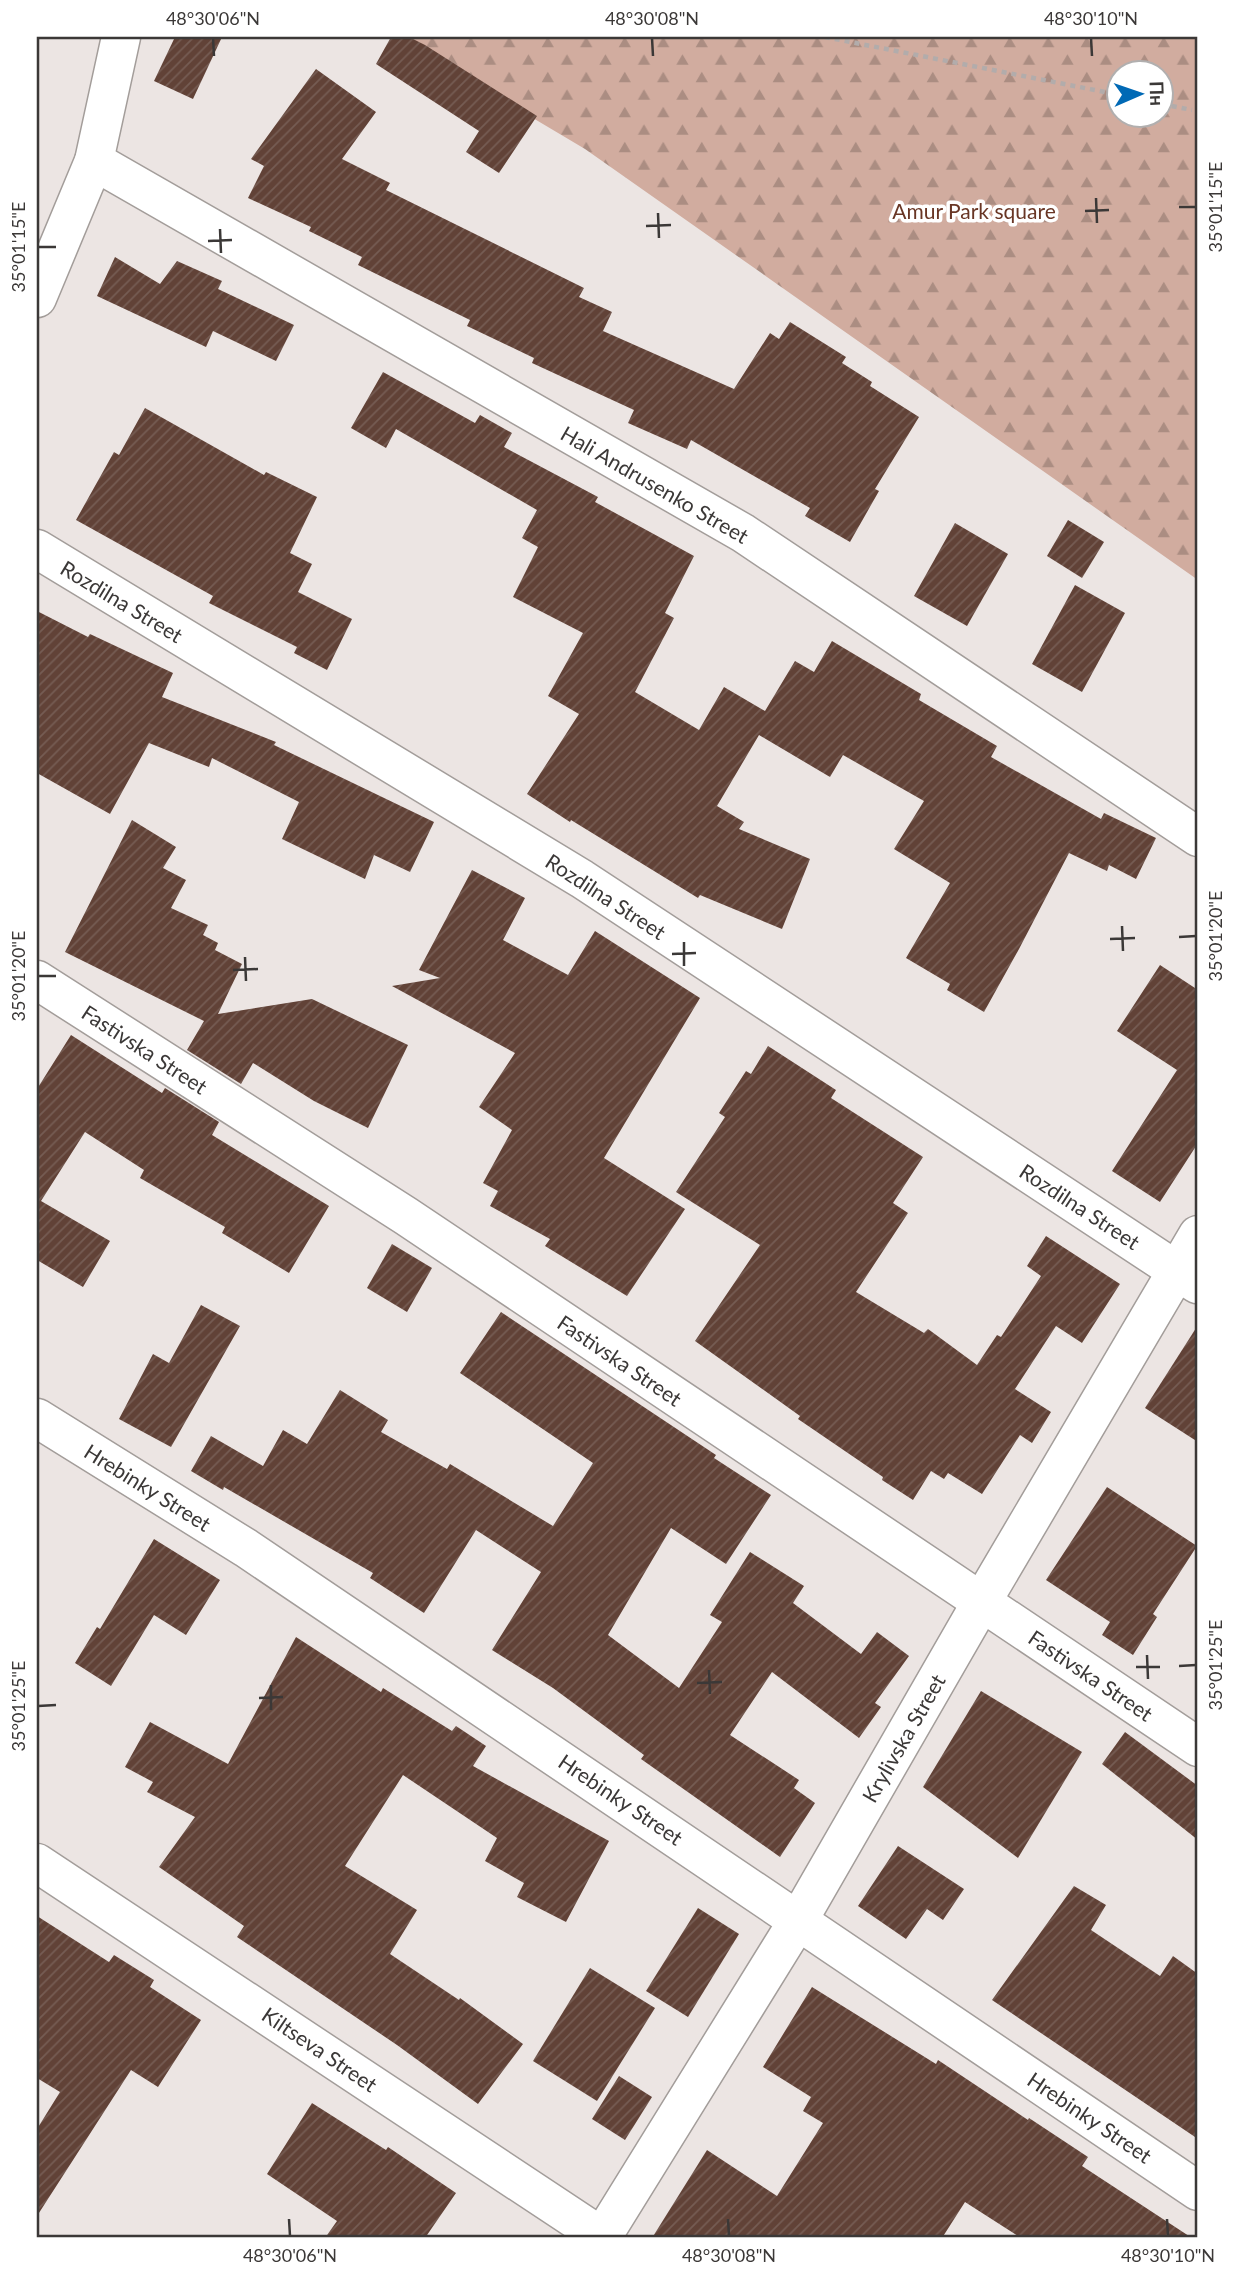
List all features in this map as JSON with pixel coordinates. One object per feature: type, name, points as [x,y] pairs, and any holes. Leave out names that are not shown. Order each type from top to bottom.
[{"type":"street","points":[[37,298],[94,161],[121,37]]},
{"type":"street","name":"Hali Andrusenko Street","points":[[94,161],[743,533],[1198,837]]},
{"type":"street","name":"Rozdilna Street","points":[[37,549],[582,879],[1187,1277]]},
{"type":"street","name":"Fastivska Street","points":[[37,980],[406,1216],[1198,1746]]},
{"type":"street","name":"Krylivska Street","points":[[602,2237],[799,1919],[981,1603],[1187,1277],[1198,1235]]},
{"type":"street","name":"Hrebinky Street","points":[[37,1418],[246,1548],[1198,2191]]},
{"type":"street","name":"Kiltseva Street","points":[[37,1863],[602,2237]]},
{"type":"path","points":[[825,37],[1106,92]]},
{"type":"path","points":[[1176,107],[1192,110]]},
{"type":"green space","name":"Amur Park square","points":[[396,37],[1198,37],[1198,580],[585,149]]},
{"type":"building","points":[[175,37],[222,37],[193,99],[154,81]]},
{"type":"building","points":[[391,37],[409,37],[425,45],[537,116],[499,173],[466,152],[479,131],[376,64]]},
{"type":"building","points":[[316,69],[376,112],[342,159],[390,183],[386,190],[584,288],[579,297],[612,312],[603,331],[734,389],[770,333],[779,339],[790,322],[846,357],[842,363],[872,382],[870,386],[919,417],[875,489],[879,491],[850,542],[805,516],[810,508],[691,440],[687,449],[628,423],[634,410],[532,363],[534,358],[467,326],[470,320],[358,265],[362,257],[309,231],[311,227],[248,198],[264,166],[251,159]]},
{"type":"building","points":[[115,257],[160,284],[177,261],[222,281],[218,289],[294,325],[276,361],[213,331],[206,347],[97,296]]},
{"type":"building","points":[[383,372],[475,423],[480,415],[512,433],[504,447],[598,497],[595,502],[694,556],[665,613],[674,618],[635,692],[699,730],[724,687],[765,711],[795,661],[814,672],[832,641],[921,694],[919,700],[997,746],[991,757],[1101,819],[1104,813],[1156,838],[1136,879],[1109,865],[1107,871],[1069,853],[984,1012],[947,990],[950,984],[906,958],[950,883],[894,849],[924,801],[843,755],[830,777],[759,735],[717,806],[744,822],[739,829],[810,859],[782,929],[700,895],[698,898],[527,794],[579,714],[548,696],[583,633],[513,597],[538,547],[522,538],[537,510],[396,429],[386,448],[351,428]]},
{"type":"building","points":[[145,408],[264,475],[266,472],[317,497],[290,553],[312,564],[298,592],[352,619],[327,670],[294,653],[297,647],[209,603],[213,596],[76,520],[114,452],[119,455]]},
{"type":"building","points":[[1068,520],[1104,542],[1082,578],[1047,556]]},
{"type":"building","points":[[955,523],[1008,554],[967,626],[914,596]]},
{"type":"building","points":[[1075,585],[1125,613],[1082,692],[1032,664]]},
{"type":"building","points":[[37,611],[88,637],[90,634],[173,673],[162,697],[276,742],[274,745],[434,822],[410,872],[374,855],[365,879],[282,839],[299,802],[212,758],[209,767],[149,743],[110,814],[37,773]]},
{"type":"building","points":[[132,820],[176,847],[163,868],[186,880],[171,908],[208,925],[203,935],[218,943],[215,950],[242,964],[218,1014],[312,999],[408,1045],[368,1128],[314,1101],[253,1063],[241,1084],[187,1050],[204,1021],[65,952]]},
{"type":"building","points":[[472,870],[525,898],[503,940],[568,975],[595,931],[700,998],[604,1158],[685,1209],[627,1296],[545,1246],[550,1239],[490,1206],[498,1191],[483,1183],[512,1130],[479,1107],[515,1053],[392,986],[440,978],[419,970]]},
{"type":"building","points":[[1160,965],[1198,990],[1198,1143],[1160,1202],[1112,1171],[1177,1070],[1117,1031]]},
{"type":"building","points":[[71,1035],[162,1093],[165,1088],[219,1122],[212,1135],[329,1206],[289,1273],[222,1233],[225,1227],[140,1178],[144,1170],[85,1132],[41,1201],[110,1241],[83,1287],[37,1260],[37,1089]]},
{"type":"building","points":[[768,1046],[836,1090],[831,1098],[923,1157],[893,1203],[908,1213],[856,1292],[924,1333],[928,1329],[977,1365],[997,1335],[1001,1337],[1041,1276],[1027,1266],[1046,1236],[1120,1284],[1082,1343],[1056,1326],[1015,1389],[1051,1412],[1032,1443],[1020,1435],[982,1494],[948,1473],[944,1479],[931,1471],[913,1500],[798,1419],[800,1416],[695,1341],[760,1245],[676,1192],[725,1117],[719,1113],[746,1071],[751,1074]]},
{"type":"building","points":[[392,1244],[432,1268],[407,1312],[367,1288]]},
{"type":"building","points":[[201,1305],[240,1326],[171,1447],[119,1419],[153,1354],[169,1363]]},
{"type":"building","points":[[501,1312],[716,1455],[714,1458],[771,1495],[726,1564],[671,1528],[608,1635],[679,1688],[722,1622],[710,1615],[750,1552],[804,1586],[793,1603],[861,1654],[877,1632],[909,1656],[875,1703],[881,1707],[859,1738],[772,1672],[730,1735],[799,1780],[794,1788],[815,1803],[780,1857],[641,1759],[644,1755],[553,1688],[492,1650],[541,1572],[476,1530],[424,1613],[370,1578],[373,1573],[224,1487],[223,1490],[191,1471],[211,1436],[263,1466],[283,1430],[307,1444],[340,1390],[388,1420],[381,1432],[447,1469],[450,1464],[553,1526],[593,1463],[460,1373]]},
{"type":"building","points":[[1198,1325],[1198,1442],[1145,1408]]},
{"type":"building","points":[[1107,1487],[1197,1546],[1153,1614],[1157,1617],[1133,1655],[1102,1635],[1110,1622],[1046,1580]]},
{"type":"building","points":[[154,1539],[220,1580],[186,1635],[154,1615],[111,1686],[75,1663],[97,1627],[100,1629]]},
{"type":"building","points":[[296,1637],[381,1692],[383,1688],[452,1731],[456,1726],[486,1746],[473,1766],[609,1841],[566,1922],[517,1897],[524,1883],[485,1861],[497,1838],[403,1775],[345,1866],[417,1910],[390,1954],[459,2000],[460,1998],[523,2044],[478,2104],[397,2045],[237,1937],[244,1926],[159,1867],[195,1817],[147,1792],[153,1782],[125,1767],[150,1722],[228,1764]]},
{"type":"building","points":[[981,1691],[1082,1752],[1018,1858],[923,1787]]},
{"type":"building","points":[[1125,1732],[1198,1786],[1198,1840],[1102,1764]]},
{"type":"building","points":[[898,1846],[964,1889],[943,1920],[927,1909],[906,1939],[858,1906]]},
{"type":"building","points":[[1074,1886],[1106,1905],[1091,1930],[1160,1976],[1173,1956],[1198,1974],[1198,2139],[992,2000]]},
{"type":"building","points":[[698,1908],[739,1934],[688,2017],[646,1991]]},
{"type":"building","points":[[37,1916],[109,1962],[114,1955],[154,1980],[150,1987],[201,2020],[158,2087],[131,2070],[37,2216],[37,2129],[60,2092],[37,2078]]},
{"type":"building","points":[[590,1968],[655,2008],[597,2101],[533,2061]]},
{"type":"building","points":[[812,1987],[936,2064],[938,2060],[1028,2120],[1029,2118],[1088,2157],[1082,2166],[1192,2238],[1021,2238],[965,2202],[942,2238],[652,2238],[707,2150],[777,2196],[823,2123],[803,2111],[811,2097],[763,2067]]},
{"type":"building","points":[[619,2076],[652,2097],[625,2140],[592,2119]]},
{"type":"building","points":[[312,2103],[386,2150],[388,2147],[456,2193],[425,2238],[325,2238],[337,2221],[267,2174]]}]
